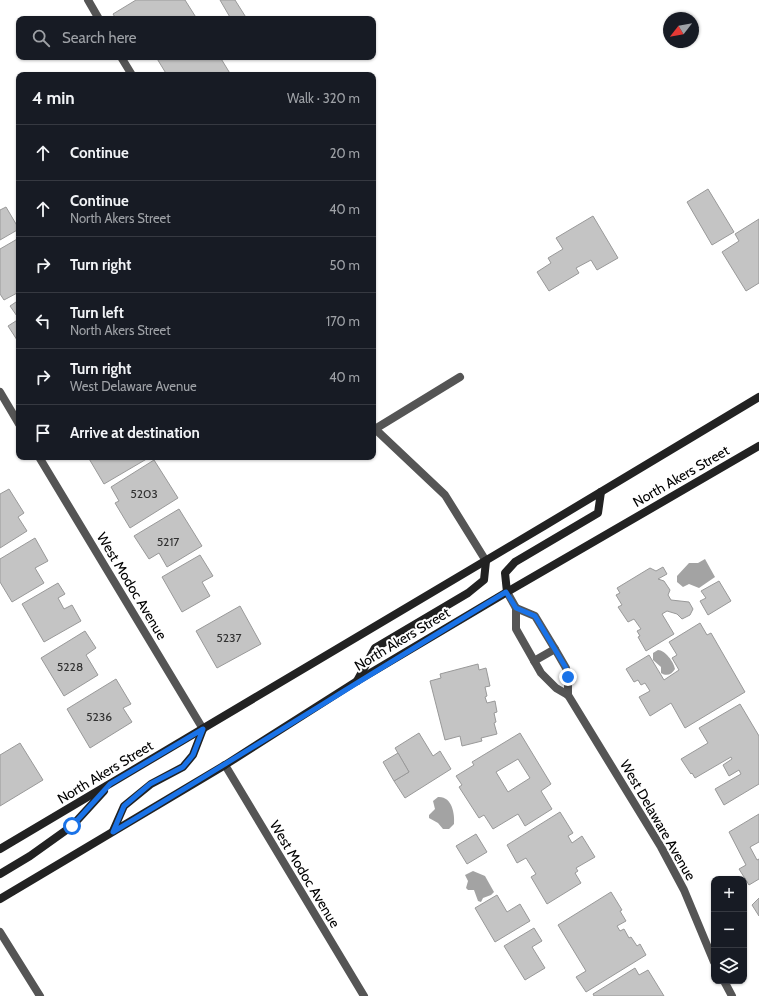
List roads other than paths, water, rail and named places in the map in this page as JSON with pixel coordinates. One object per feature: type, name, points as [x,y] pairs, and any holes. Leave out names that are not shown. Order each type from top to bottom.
[{"type":"main road","name":"North Akers Street","points":[[0,849],[486,561],[759,397]]},
{"type":"main road","name":"North Akers Street","points":[[0,899],[225,765],[357,681],[506,592],[759,446]]},
{"type":"main road","points":[[506,592],[505,573],[515,562],[598,513],[601,492]]},
{"type":"main road","points":[[357,681],[375,648],[468,593],[484,580],[486,561]]},
{"type":"main road","points":[[113,832],[124,806],[150,784],[183,767],[193,755],[203,729]]},
{"type":"main road","points":[[0,874],[30,856],[72,826],[110,784]]},
{"type":"street","points":[[88,0],[97,16]]},
{"type":"street","points":[[123,60],[130,72]]},
{"type":"street","points":[[376,427],[460,377]]},
{"type":"street","points":[[0,392],[16,419]]},
{"type":"street","points":[[376,430],[445,495],[486,561]]},
{"type":"street","name":"West Modoc Avenue","points":[[41,460],[203,729]]},
{"type":"street","points":[[506,592],[516,608],[535,616],[566,668],[568,677],[568,695]]},
{"type":"street","name":"West Delaware Avenue","points":[[516,608],[516,629],[548,682],[568,695],[664,853],[684,890],[711,955]]},
{"type":"street","points":[[534,661],[554,649]]},
{"type":"street","name":"West Modoc Avenue","points":[[225,765],[364,996]]},
{"type":"street","points":[[0,932],[40,996]]},
{"type":"street","points":[[726,984],[732,996]]}]
